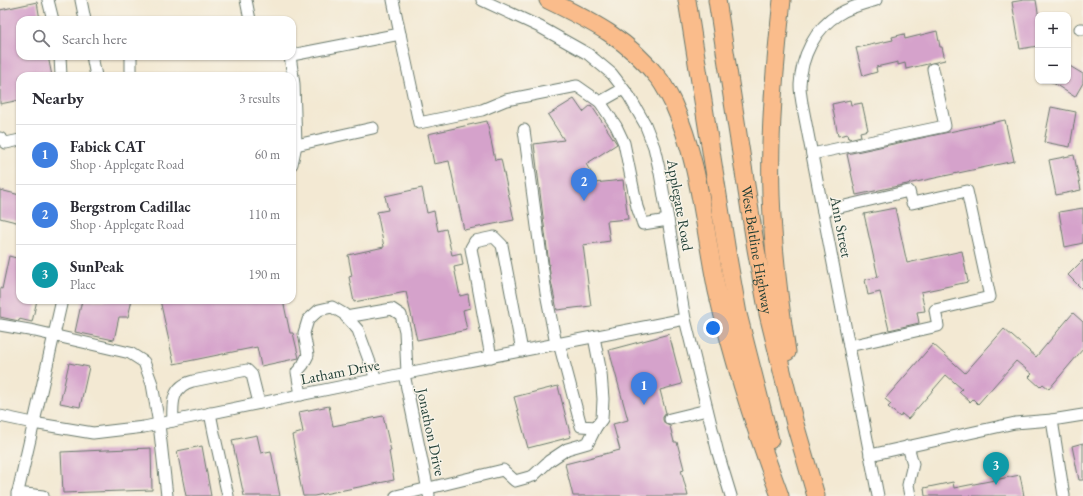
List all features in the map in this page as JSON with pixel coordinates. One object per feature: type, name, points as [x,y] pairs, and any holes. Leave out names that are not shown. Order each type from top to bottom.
[{"type":"highway","points":[[548,0],[592,22],[612,34],[631,49],[660,80],[678,114],[687,138],[696,175],[718,291],[740,382],[758,439],[780,496]]},
{"type":"highway","name":"West Beltline Highway","points":[[687,0],[738,314],[786,496]]},
{"type":"highway","name":"West Beltline Highway","points":[[717,0],[756,250],[768,314],[795,424],[816,496]]},
{"type":"highway","points":[[782,0],[775,68],[772,120],[772,215],[784,332],[809,475]]},
{"type":"street","points":[[48,0],[52,16]]},
{"type":"street","points":[[81,0],[84,16]]},
{"type":"street","points":[[246,0],[249,16]]},
{"type":"street","points":[[393,0],[419,123],[482,110],[506,100],[578,86],[600,102],[616,126],[624,143],[642,224],[668,220]]},
{"type":"street","name":"Applegate Road","points":[[482,0],[540,27],[588,54],[612,74],[629,96],[645,124],[654,147],[660,173],[685,319],[730,496]]},
{"type":"street","name":"Ann Street","points":[[876,0],[855,6],[838,14],[817,34],[808,50],[802,67],[800,85],[802,103],[878,496]]},
{"type":"street","points":[[296,55],[400,34]]},
{"type":"street","points":[[60,60],[61,72]]},
{"type":"street","points":[[93,60],[95,72]]},
{"type":"street","points":[[131,60],[131,72]]},
{"type":"street","points":[[291,60],[293,72]]},
{"type":"street","points":[[812,154],[945,126],[933,69]]},
{"type":"street","points":[[600,102],[623,89]]},
{"type":"street","points":[[296,145],[373,128]]},
{"type":"street","points":[[524,130],[546,293],[558,344],[581,426],[596,427]]},
{"type":"street","points":[[0,138],[6,143],[16,141]]},
{"type":"street","points":[[823,211],[909,191],[912,203],[967,191],[990,297],[935,310],[938,326],[849,346]]},
{"type":"street","points":[[491,357],[471,248],[475,240],[494,237],[502,245],[522,351]]},
{"type":"street","points":[[43,496],[17,495],[61,304]]},
{"type":"street","points":[[301,395],[297,372],[303,365],[308,355],[304,334],[308,320],[319,310],[332,307],[346,317],[358,330],[376,380]]},
{"type":"street","name":"Jonathon Drive","points":[[346,317],[392,308],[401,315],[405,331],[406,373],[429,493]]},
{"type":"street","name":"Latham Drive","points":[[0,416],[94,433],[159,424],[406,373],[685,319]]},
{"type":"street","points":[[0,325],[34,331],[130,354],[144,362],[152,384],[159,424],[167,496]]},
{"type":"street","points":[[396,496],[429,493],[503,470],[515,481],[533,476],[549,461],[567,449],[588,443],[602,418],[603,399],[601,373],[594,337]]},
{"type":"street","points":[[173,421],[172,405],[177,389],[186,383],[193,381],[247,370],[252,375],[259,403]]},
{"type":"street","points":[[670,419],[707,410]]},
{"type":"street","points":[[210,413],[228,496]]},
{"type":"street","points":[[870,455],[1015,423],[1052,420],[1083,415]]},
{"type":"street","points":[[1052,420],[1064,496]]},
{"type":"street","points":[[908,446],[913,464],[908,485],[910,496]]},
{"type":"building","points":[[1036,0],[1038,12],[1035,12],[1035,46],[1020,49],[1012,2]]},
{"type":"building","points":[[37,2],[39,16],[16,16],[16,60],[49,60],[51,72],[16,72],[16,101],[0,104],[0,10]]},
{"type":"building","points":[[937,31],[940,47],[942,47],[945,60],[906,69],[905,63],[898,65],[898,62],[876,67],[877,72],[863,76],[856,48],[893,40],[892,37],[904,34],[905,39]]},
{"type":"building","points":[[1071,67],[1083,74],[1083,83],[1075,97],[1055,84],[1071,84]]},
{"type":"building","points":[[574,99],[583,112],[591,105],[617,144],[586,164],[592,174],[594,183],[623,180],[628,219],[607,221],[610,241],[583,245],[591,306],[557,310],[551,281],[534,144],[564,140],[548,115]]},
{"type":"building","points":[[850,100],[851,105],[862,103],[868,130],[860,132],[861,136],[849,139],[848,134],[838,136],[832,104]]},
{"type":"building","points":[[1051,107],[1076,112],[1070,147],[1044,142]]},
{"type":"building","points":[[1005,120],[1014,161],[856,195],[847,154]]},
{"type":"building","points":[[487,121],[495,160],[501,159],[514,220],[464,230],[449,161],[434,164],[428,134]]},
{"type":"building","points":[[1074,155],[1081,190],[1056,195],[1049,160]]},
{"type":"building","points":[[422,188],[427,213],[434,211],[438,231],[446,229],[452,255],[461,253],[463,265],[454,267],[460,296],[468,294],[470,308],[463,310],[467,330],[417,340],[406,292],[354,302],[349,277],[352,276],[348,255],[384,247],[377,212],[388,210],[385,196]]},
{"type":"building","points":[[0,190],[16,194],[16,222],[0,218]]},
{"type":"building","points":[[895,208],[907,263],[962,251],[968,282],[921,292],[925,311],[917,312],[919,323],[889,330],[880,292],[868,295],[865,280],[878,277],[864,214]]},
{"type":"building","points":[[1083,208],[1083,243],[1065,247],[1059,212]]},
{"type":"building","points":[[9,256],[16,258],[16,304],[36,304],[32,322],[0,317],[0,288],[2,289]]},
{"type":"building","points":[[1083,260],[1083,290],[1068,275]]},
{"type":"building","points":[[81,304],[131,304],[128,317],[119,317],[114,340],[75,332]]},
{"type":"building","points":[[161,304],[284,304],[290,333],[293,333],[299,358],[261,366],[257,347],[174,364]]},
{"type":"building","points":[[1073,313],[1083,322],[1083,349],[1049,389],[1043,384],[1040,387],[1029,377],[1032,374],[1016,361],[978,404],[973,399],[970,402],[959,392],[962,389],[946,375],[908,419],[902,414],[900,417],[888,407],[891,404],[885,399],[933,344],[965,373],[1004,329],[1036,357]]},
{"type":"building","points":[[669,334],[682,384],[660,390],[666,413],[663,420],[665,424],[670,426],[674,442],[677,442],[684,469],[681,470],[688,496],[573,496],[565,464],[620,450],[613,424],[628,420],[609,350]]},
{"type":"building","points":[[69,363],[89,367],[80,407],[60,403]]},
{"type":"building","points":[[558,386],[571,437],[528,448],[514,397]]},
{"type":"building","points":[[329,406],[333,426],[383,416],[391,451],[389,451],[394,480],[314,496],[303,496],[292,435],[303,432],[299,412]]},
{"type":"building","points":[[257,435],[261,453],[271,451],[280,496],[244,496],[232,440]]},
{"type":"building","points":[[1083,443],[1083,480],[1079,480],[1072,446]]},
{"type":"building","points":[[202,446],[211,496],[186,496],[177,451]]},
{"type":"building","points":[[151,448],[152,490],[63,493],[61,452]]},
{"type":"building","points":[[1020,475],[1024,496],[925,496],[924,488],[953,482],[954,488]]},
{"type":"place","name":"Bergstrom Cadillac","points":[[584,201]]},
{"type":"place","name":"Fabick CAT","points":[[644,405]]},
{"type":"place","name":"SunPeak","points":[[996,485]]}]
